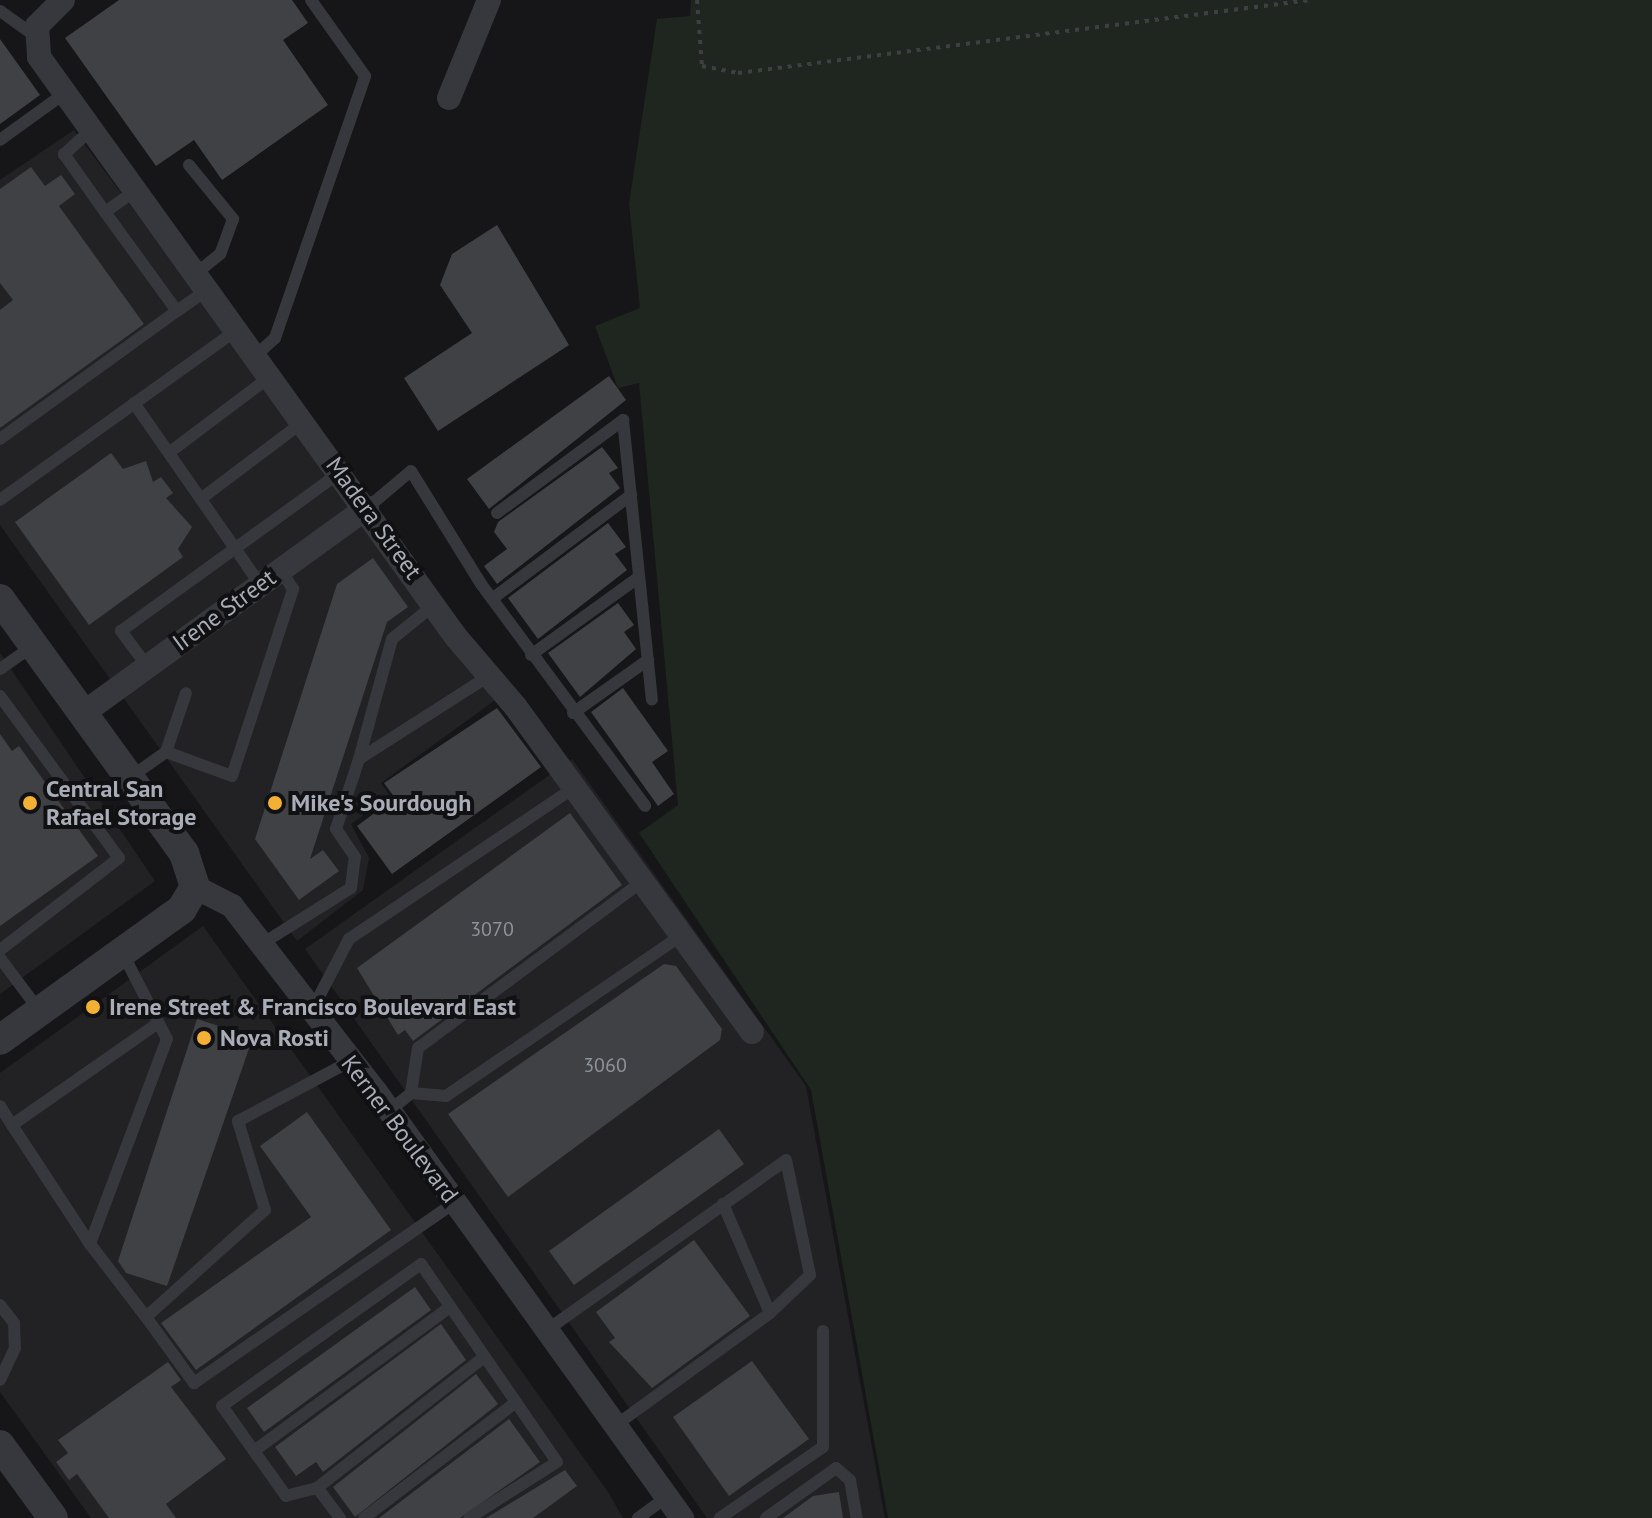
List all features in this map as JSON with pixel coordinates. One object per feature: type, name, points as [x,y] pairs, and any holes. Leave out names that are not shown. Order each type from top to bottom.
[{"type":"street","points":[[449,98],[489,0]]},
{"type":"street","points":[[35,36],[57,2]]},
{"type":"street","name":"Madera Street","points":[[35,36],[39,57],[435,604],[575,787],[752,1032]]},
{"type":"street","name":"Irene Street","points":[[82,714],[367,508]]},
{"type":"street","points":[[0,599],[184,853],[195,887],[182,909],[0,1040]]},
{"type":"street","name":"Kerner Boulevard","points":[[195,887],[221,896],[310,1013],[351,1061],[682,1518]]},
{"type":"street","points":[[0,1445],[53,1518]]},
{"type":"lane","points":[[255,356],[275,338],[365,76],[311,0]]},
{"type":"lane","points":[[0,11],[35,36]]},
{"type":"lane","points":[[0,140],[65,93]]},
{"type":"lane","points":[[92,129],[64,154],[177,311]]},
{"type":"lane","points":[[0,439],[177,311],[201,282],[220,254],[233,219],[189,165]]},
{"type":"lane","points":[[105,212],[136,190]]},
{"type":"lane","points":[[0,500],[237,330]]},
{"type":"lane","points":[[170,452],[271,376]]},
{"type":"lane","points":[[134,403],[260,584]]},
{"type":"lane","points":[[497,513],[623,420],[652,700]]},
{"type":"lane","points":[[202,498],[304,421]]},
{"type":"lane","points":[[367,508],[411,471],[531,655],[645,806]]},
{"type":"lane","points":[[147,666],[121,631],[341,472]]},
{"type":"lane","points":[[492,599],[631,495]]},
{"type":"lane","points":[[166,752],[232,776],[293,589],[280,569]]},
{"type":"lane","points":[[531,655],[639,577]]},
{"type":"lane","points":[[260,945],[351,888],[355,857],[336,829],[392,639],[435,604]]},
{"type":"lane","points":[[0,669],[34,645]]},
{"type":"lane","points":[[573,713],[648,660]]},
{"type":"lane","points":[[359,759],[489,676]]},
{"type":"lane","points":[[129,778],[166,752],[186,693]]},
{"type":"lane","points":[[0,696],[119,858],[0,950]]},
{"type":"lane","points":[[310,1013],[349,939],[575,787]]},
{"type":"lane","points":[[389,1111],[411,1093],[418,1048],[643,881]]},
{"type":"lane","points":[[411,1093],[446,1096],[682,935]]},
{"type":"lane","points":[[90,1244],[167,1039],[122,952]]},
{"type":"lane","points":[[0,958],[40,1011]]},
{"type":"lane","points":[[12,1125],[158,1023]]},
{"type":"lane","points":[[146,1317],[265,1210],[238,1121],[351,1061]]},
{"type":"lane","points":[[0,1106],[90,1244],[194,1383],[455,1202]]},
{"type":"lane","points":[[547,1330],[786,1160],[810,1275],[770,1313],[616,1425]]},
{"type":"lane","points":[[723,1204],[770,1313]]},
{"type":"lane","points":[[469,1518],[557,1462],[421,1264],[222,1406],[286,1496],[317,1488],[484,1357]]},
{"type":"lane","points":[[0,1305],[14,1323],[15,1348],[0,1380]]},
{"type":"lane","points":[[254,1451],[450,1307]]},
{"type":"lane","points":[[720,1518],[823,1447],[823,1331]]},
{"type":"lane","points":[[364,1518],[516,1402]]},
{"type":"lane","points":[[766,1518],[836,1468],[850,1480],[857,1518]]},
{"type":"lane","points":[[317,1488],[340,1518]]},
{"type":"lane","points":[[638,1518],[667,1497]]},
{"type":"path","points":[[697,0],[702,66],[738,73],[1310,0]]},
{"type":"shaded area","points":[[691,0],[1652,0],[1652,1518],[888,1518],[811,1090],[639,833],[678,805],[639,383],[618,388],[595,326],[640,308],[629,204],[657,19],[690,16]]},
{"type":"shaded area","points":[[74,130],[498,698],[381,783],[390,796],[351,824],[369,858],[363,890],[297,941],[0,525],[0,180]]},
{"type":"shaded area","points":[[0,653],[155,881],[0,994]]},
{"type":"shaded area","points":[[572,759],[806,1086],[885,1518],[707,1518],[305,949]]},
{"type":"shaded area","points":[[203,926],[608,1492],[623,1518],[91,1518],[0,1392],[0,1073]]},
{"type":"building","points":[[119,0],[292,0],[308,23],[283,40],[328,105],[222,180],[194,140],[156,166],[65,38]]},
{"type":"building","points":[[0,39],[40,95],[0,124]]},
{"type":"building","points":[[31,167],[45,186],[61,175],[75,194],[59,206],[144,324],[0,428],[0,310],[13,300],[0,283],[0,189]]},
{"type":"building","points":[[497,225],[569,345],[438,431],[404,378],[472,333],[440,285],[452,254]]},
{"type":"building","points":[[609,376],[626,400],[489,509],[467,479]]},
{"type":"building","points":[[602,447],[618,468],[609,473],[620,488],[497,584],[484,566],[507,549],[494,532],[498,522]]},
{"type":"building","points":[[111,453],[123,469],[146,461],[153,482],[161,477],[173,493],[166,498],[192,527],[178,549],[183,557],[89,625],[15,522]]},
{"type":"building","points":[[608,523],[626,547],[615,554],[627,570],[538,639],[508,598]]},
{"type":"building","points":[[373,558],[408,607],[387,622],[310,859],[323,850],[339,871],[299,900],[255,839],[337,584]]},
{"type":"building","points":[[618,603],[634,625],[624,632],[636,649],[580,697],[548,653]]},
{"type":"building","points":[[623,688],[668,751],[652,762],[674,794],[658,806],[591,712]]},
{"type":"building","points":[[497,708],[541,767],[392,874],[357,826],[395,798],[384,783]]},
{"type":"building","name":"Central San Rafael Storage","points":[[0,734],[12,751],[19,746],[98,856],[0,926]]},
{"type":"building","points":[[570,813],[622,885],[413,1041],[405,1030],[398,1035],[357,968]]},
{"type":"building","points":[[664,964],[676,966],[722,1029],[720,1040],[508,1197],[448,1114]]},
{"type":"building","points":[[197,1019],[253,1037],[167,1286],[126,1273],[118,1261]]},
{"type":"building","points":[[307,1112],[391,1230],[196,1370],[161,1323],[311,1217],[260,1146]]},
{"type":"building","points":[[719,1129],[744,1164],[574,1285],[549,1251]]},
{"type":"building","points":[[694,1240],[750,1316],[652,1388],[609,1342],[615,1338],[596,1312]]},
{"type":"building","points":[[415,1287],[431,1310],[264,1432],[247,1408]]},
{"type":"building","points":[[441,1324],[466,1360],[323,1472],[316,1462],[296,1476],[275,1447]]},
{"type":"building","points":[[752,1361],[809,1439],[729,1496],[673,1417]]},
{"type":"building","points":[[168,1362],[181,1380],[171,1387],[226,1459],[166,1504],[176,1518],[109,1518],[77,1474],[69,1480],[56,1462],[68,1453],[58,1440]]},
{"type":"building","points":[[476,1374],[498,1404],[355,1517],[333,1487]]},
{"type":"building","points":[[509,1419],[540,1462],[460,1518],[379,1518]]},
{"type":"building","points":[[565,1470],[577,1486],[533,1518],[486,1518]]},
{"type":"building","points":[[839,1492],[843,1518],[783,1518],[813,1496]]},
{"type":"place","name":"Central San Rafael Storage","points":[[30,803]]},
{"type":"place","name":"Mike's Sourdough","points":[[275,803]]},
{"type":"place","name":"Irene Street & Francisco Boulevard East","points":[[93,1007]]},
{"type":"place","name":"Nova Rosti","points":[[204,1038]]}]
